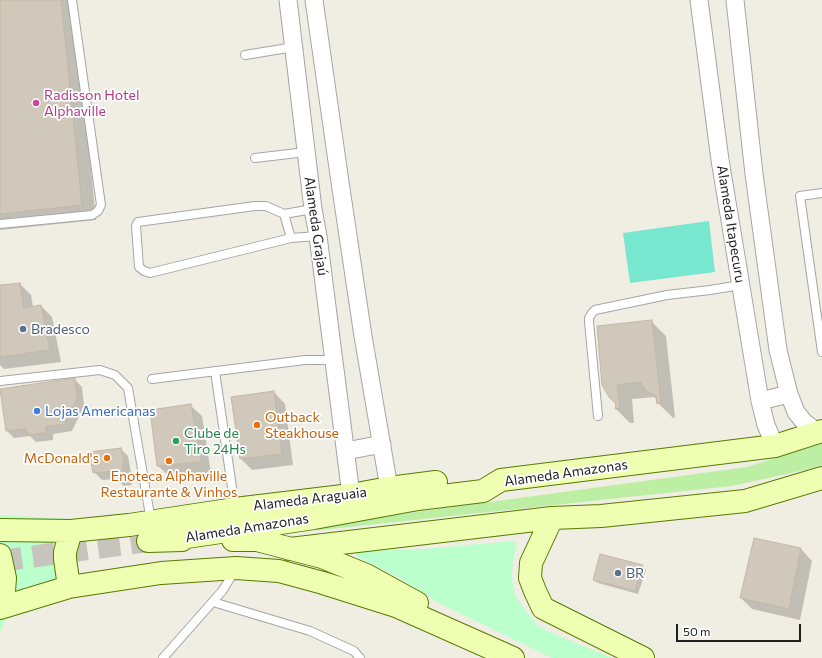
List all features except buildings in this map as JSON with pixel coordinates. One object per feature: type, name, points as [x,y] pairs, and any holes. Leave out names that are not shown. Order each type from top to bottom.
[{"type":"main road","name":"Alameda Amazonas","points":[[156,534],[314,518],[418,499],[482,491],[501,480],[775,446],[820,432]]},
{"type":"main road","name":"Alameda Amazonas","points":[[290,549],[552,518],[601,516],[745,501],[822,478]]},
{"type":"main road","name":"Alameda Araguaia","points":[[156,534],[235,509],[460,480],[501,480]]},
{"type":"main road","points":[[552,518],[531,563],[530,578],[534,592],[543,608],[643,658]]},
{"type":"main road","name":"Alameda Araguaia","points":[[0,530],[71,531],[129,525],[156,534],[257,540],[322,557],[366,576],[435,614],[479,643]]},
{"type":"main road","points":[[69,587],[65,552],[71,531]]},
{"type":"main road","points":[[0,555],[5,578],[4,592],[0,608]]},
{"type":"main road","name":"Alameda Araguaia","points":[[0,608],[69,587],[161,573],[236,568],[279,571],[396,606],[513,658]]},
{"type":"street","name":"Alameda Grajaú","points":[[288,0],[312,209],[318,236],[351,495]]},
{"type":"street","points":[[314,0],[361,320],[389,488]]},
{"type":"street","name":"Alameda Itapecuru","points":[[699,0],[720,160],[760,401],[766,425],[775,446]]},
{"type":"street","name":"Alameda Itapecuru","points":[[735,0],[754,174],[781,365],[796,412],[804,422],[820,432]]},
{"type":"street","points":[[294,44],[299,36],[304,35],[320,43]]},
{"type":"street","points":[[760,401],[789,394]]},
{"type":"street","points":[[346,451],[382,444]]},
{"type":"lane","points":[[0,224],[92,214],[98,212],[102,205],[72,0]]},
{"type":"lane","points":[[245,55],[294,44]]},
{"type":"lane","points":[[255,158],[306,152]]},
{"type":"lane","points":[[822,193],[800,196],[822,352]]},
{"type":"lane","points":[[312,209],[284,214],[266,206],[255,206],[138,222],[136,226],[139,267],[150,273],[291,238],[318,236]]},
{"type":"lane","points":[[284,214],[291,238]]},
{"type":"lane","points":[[598,416],[589,322],[589,318],[595,310],[667,295],[741,285]]},
{"type":"lane","points":[[152,379],[305,360],[334,360]]},
{"type":"lane","points":[[0,381],[100,370],[115,375],[128,388],[156,534]]},
{"type":"lane","points":[[215,371],[235,509]]},
{"type":"lane","points":[[164,658],[223,590],[236,568]]},
{"type":"lane","points":[[213,602],[310,631],[354,651],[360,658]]},
{"type":"green space","points":[[822,443],[822,465],[732,486],[321,530],[295,530],[321,525],[747,467]]},
{"type":"green space","points":[[0,515],[69,519],[60,550],[68,583],[5,620],[0,633]]},
{"type":"green space","points":[[513,541],[517,543],[513,561],[513,587],[518,600],[536,624],[545,630],[612,658],[552,658],[437,602],[405,581],[356,556],[357,551],[425,549]]},
{"type":"shaded area","points":[[709,221],[715,272],[630,283],[623,233]]},
{"type":"tunnel","points":[[0,561],[148,541]]},
{"type":"place","name":"Radisson Hotel Alphaville","points":[[36,103]]},
{"type":"place","name":"Bradesco","points":[[23,329]]},
{"type":"place","name":"Lojas Americanas","points":[[37,411]]},
{"type":"place","name":"Outback Steakhouse","points":[[257,425]]},
{"type":"place","name":"Clube de Tiro 24Hs","points":[[176,441]]},
{"type":"place","name":"McDonald's","points":[[107,458]]},
{"type":"place","name":"Enoteca Alphaville Restaurante & Vinhos","points":[[169,461]]},
{"type":"place","name":"BR","points":[[618,573]]}]
